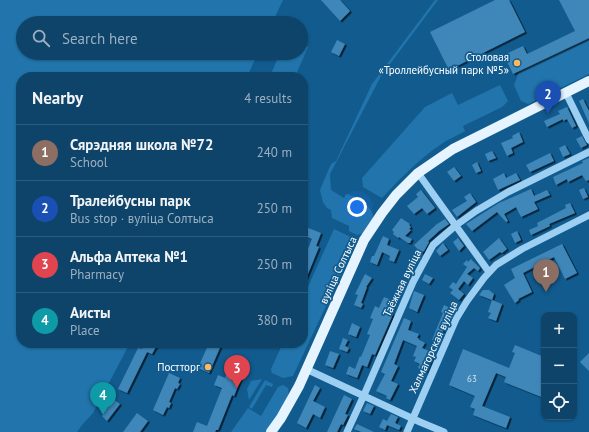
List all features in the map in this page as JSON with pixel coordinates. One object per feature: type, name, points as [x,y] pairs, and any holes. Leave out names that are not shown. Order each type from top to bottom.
[{"type":"main road","name":"вуліца Солтыса","points":[[271,432],[289,404],[306,369],[364,240],[396,195],[418,173],[443,155],[589,81]]},
{"type":"street","points":[[566,93],[589,140]]},
{"type":"street","name":"Таёжная вуліца","points":[[347,432],[364,396],[412,282],[433,246],[455,226],[476,211],[508,192],[589,152]]},
{"type":"street","points":[[418,173],[488,272]]},
{"type":"street","name":"Халмагорская вуліца","points":[[407,432],[456,319],[488,272],[496,265],[522,249],[589,214]]},
{"type":"street","points":[[306,369],[444,432]]},
{"type":"shaded area","points":[[0,0],[283,0],[275,16],[16,16],[16,60],[255,60],[249,72],[16,72],[16,348],[127,348],[93,413],[77,432],[0,432]]},
{"type":"shaded area","points":[[435,0],[438,0],[381,76],[330,174],[331,190],[344,198],[346,194],[358,199],[367,205],[372,213],[372,220],[364,233],[357,235],[349,231],[349,226],[332,218],[331,210],[327,208],[323,202],[320,190],[331,164],[336,161],[372,84]]},
{"type":"shaded area","points":[[589,38],[589,74],[528,104],[521,101],[514,85],[519,72]]},
{"type":"shaded area","points":[[277,60],[302,60],[297,72],[272,72]]},
{"type":"shaded area","points":[[500,85],[508,101],[502,107],[463,126],[465,131],[443,143],[424,157],[382,198],[363,187],[362,178],[425,107],[452,93],[458,105]]},
{"type":"shaded area","points":[[334,229],[357,240],[308,344],[308,287]]},
{"type":"shaded area","points":[[281,348],[306,348],[293,376],[283,378],[272,373],[271,369]]},
{"type":"shaded area","points":[[262,379],[249,400],[247,389],[251,381]]},
{"type":"shaded area","points":[[265,380],[273,384],[272,387],[266,385],[252,409],[249,407]]},
{"type":"shaded area","points":[[283,385],[288,388],[287,398],[281,411],[266,432],[231,432],[248,408],[261,416],[278,387]]},
{"type":"building","points":[[321,0],[340,0],[350,11],[340,21]]},
{"type":"building","points":[[495,0],[509,0],[525,32],[449,70],[430,32]]},
{"type":"building","points":[[559,0],[589,0],[589,38],[513,74],[504,55],[523,46],[527,54],[575,31]]},
{"type":"building","points":[[337,40],[345,44],[339,56],[331,52]]},
{"type":"building","points":[[583,99],[589,111],[589,123],[579,101]]},
{"type":"building","points":[[567,107],[576,126],[572,128],[567,119],[563,121],[563,119],[547,127],[544,121],[560,114],[558,111]]},
{"type":"building","points":[[519,132],[523,142],[511,148],[513,153],[507,156],[501,143],[513,138],[512,136]]},
{"type":"building","points":[[582,136],[587,145],[581,148],[576,139]]},
{"type":"building","points":[[565,145],[570,154],[563,157],[559,148]]},
{"type":"building","points":[[492,151],[496,158],[488,161],[485,154]]},
{"type":"building","points":[[550,153],[554,161],[530,172],[526,165]]},
{"type":"building","points":[[589,158],[589,180],[586,181],[582,175],[568,182],[567,179],[556,185],[553,177],[583,163],[582,161]]},
{"type":"building","points":[[477,162],[481,171],[476,173],[472,165]]},
{"type":"building","points":[[454,167],[461,176],[454,181],[447,172]]},
{"type":"building","points":[[504,173],[506,178],[516,173],[520,180],[498,190],[493,179]]},
{"type":"building","points":[[584,188],[588,197],[583,199],[579,190]]},
{"type":"building","points":[[531,189],[534,196],[547,190],[550,195],[534,202],[538,209],[521,217],[516,207],[504,214],[508,221],[506,222],[497,212],[472,231],[466,224],[499,203]]},
{"type":"building","points":[[421,190],[435,208],[427,214],[422,208],[414,214],[407,206],[418,197],[416,194]]},
{"type":"building","points":[[470,193],[476,202],[457,217],[452,210],[467,201],[464,197]]},
{"type":"building","points":[[570,203],[575,213],[549,224],[550,226],[531,235],[529,230],[538,226],[537,223],[566,208],[565,205]]},
{"type":"building","points":[[401,218],[410,224],[409,225],[411,227],[409,229],[411,230],[405,236],[412,239],[410,243],[393,234],[394,232],[392,230]]},
{"type":"building","points":[[445,219],[449,224],[428,241],[429,242],[424,251],[421,253],[414,245],[437,224]]},
{"type":"building","points":[[308,228],[321,233],[316,246],[319,247],[308,274],[308,249],[312,239],[308,237]]},
{"type":"building","points":[[517,231],[521,240],[515,243],[511,234]]},
{"type":"building","points":[[383,236],[389,239],[387,245],[399,250],[394,262],[389,260],[390,256],[382,252],[377,265],[370,262]]},
{"type":"building","points":[[458,238],[464,246],[459,251],[453,242]]},
{"type":"building","points":[[499,238],[507,249],[489,260],[483,252]]},
{"type":"building","points":[[443,243],[448,250],[440,256],[436,251]]},
{"type":"building","points":[[562,244],[577,273],[565,279],[554,257],[523,273],[532,292],[518,299],[519,300],[515,303],[504,285],[515,278],[511,269]]},
{"type":"building","points":[[471,259],[480,268],[478,271],[474,268],[467,274],[473,278],[468,285],[464,281],[458,289],[464,294],[459,300],[450,293],[453,290],[449,287],[453,282],[456,284],[467,267],[463,264],[467,260],[468,262]]},
{"type":"building","points":[[365,274],[372,278],[366,287],[361,308],[354,305],[358,295],[355,294]]},
{"type":"building","points":[[425,274],[433,278],[429,284],[422,280]]},
{"type":"building","points":[[483,290],[489,290],[494,294],[492,300],[479,295]]},
{"type":"building","points":[[414,291],[424,295],[417,312],[409,308]]},
{"type":"building","points":[[384,297],[396,302],[391,313],[393,314],[375,355],[372,354],[367,367],[362,365],[357,378],[346,374],[349,366],[355,369],[360,356],[361,357],[370,335],[367,334],[373,319],[370,318],[375,306],[379,308]]},
{"type":"building","points":[[492,300],[502,304],[496,321],[488,318],[491,313],[488,312]]},
{"type":"building","points":[[444,305],[452,309],[445,329],[438,342],[432,340],[443,313],[441,312]]},
{"type":"building","points":[[404,318],[411,321],[408,330],[419,334],[417,338],[425,343],[422,348],[434,353],[426,372],[418,368],[420,364],[414,361],[416,357],[413,356],[417,346],[403,340],[394,364],[398,366],[391,381],[398,384],[390,400],[386,398],[387,396],[376,391],[385,374],[381,372]]},
{"type":"building","points":[[352,323],[360,327],[356,337],[348,334]]},
{"type":"building","points":[[343,338],[348,340],[345,346],[349,348],[347,352],[339,349]]},
{"type":"building","points":[[515,345],[541,356],[541,397],[504,382],[506,377],[496,373],[482,406],[510,417],[506,428],[473,415],[475,409],[470,407],[475,396],[449,385],[463,349],[509,368],[515,353],[512,352]]},
{"type":"building","points":[[138,348],[155,348],[152,354],[147,352],[127,393],[118,389]]},
{"type":"building","points":[[207,348],[220,348],[209,373],[198,368]]},
{"type":"building","points":[[330,351],[339,354],[333,368],[325,365]]},
{"type":"building","points":[[589,353],[589,371],[580,362]]},
{"type":"building","points":[[227,372],[241,378],[234,396],[232,395],[218,430],[215,432],[193,432],[197,422],[207,426],[222,388],[214,385],[218,375],[225,378]]},
{"type":"building","points":[[169,373],[180,378],[178,383],[180,384],[177,389],[175,388],[169,402],[171,403],[169,408],[167,407],[163,415],[153,410]]},
{"type":"building","points":[[315,385],[320,388],[313,401],[325,407],[320,418],[313,414],[306,428],[297,423]]},
{"type":"building","points":[[344,395],[352,399],[345,414],[348,415],[343,425],[341,424],[337,432],[327,432]]},
{"type":"building","points":[[112,398],[120,404],[107,421],[102,416],[105,412],[102,410]]},
{"type":"building","points":[[367,403],[374,406],[370,414],[363,411]]},
{"type":"building","points":[[137,413],[148,421],[140,432],[123,432]]},
{"type":"building","points":[[391,414],[398,417],[395,423],[401,426],[399,430],[387,425],[385,430],[379,427],[383,419],[387,421]]},
{"type":"building","points":[[357,424],[374,432],[361,432],[354,429]]},
{"type":"place","name":"Столовая «Троллейбусный парк №5»","points":[[517,63]]},
{"type":"place","name":"Тралейбусны парк","points":[[548,114]]},
{"type":"place","name":"Сярэдняя школа №72","points":[[546,292]]},
{"type":"place","name":"Постторг","points":[[208,367]]},
{"type":"place","name":"Альфа Аптека №1","points":[[237,388]]},
{"type":"place","name":"Аисты","points":[[103,415]]}]
